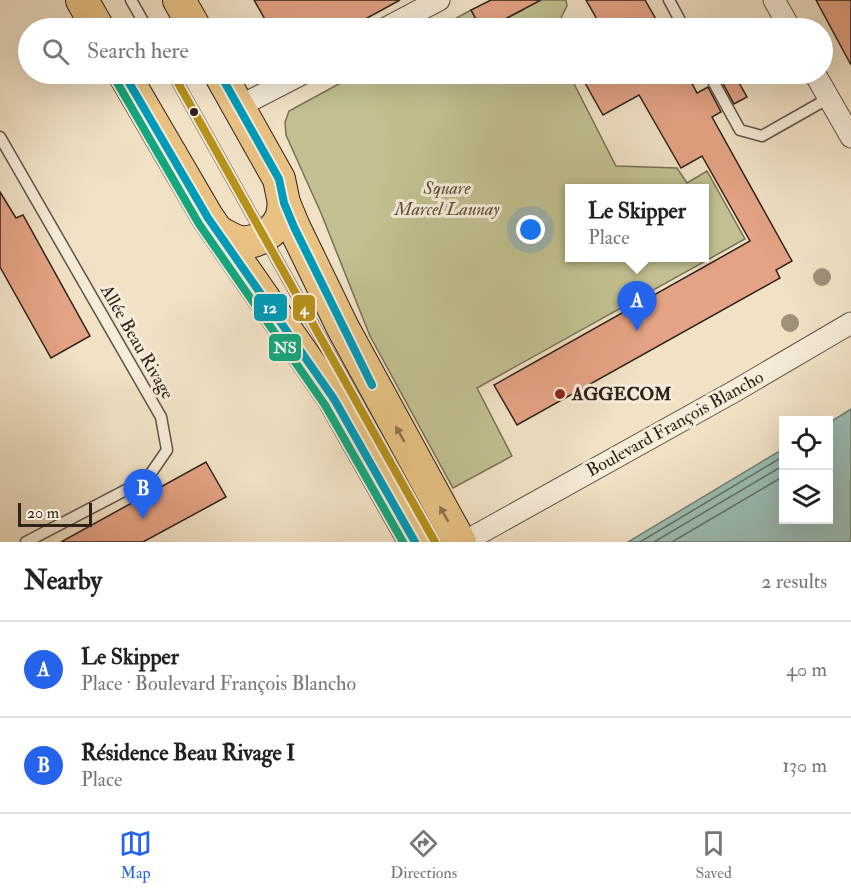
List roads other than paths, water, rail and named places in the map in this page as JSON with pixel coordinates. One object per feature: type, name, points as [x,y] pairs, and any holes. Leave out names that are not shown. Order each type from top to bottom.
[{"type":"main road","points":[[82,0],[92,18]]},
{"type":"main road","points":[[179,0],[189,18]]},
{"type":"main road","points":[[130,84],[208,218],[334,399],[410,495],[462,542]]},
{"type":"main road","points":[[225,84],[279,179],[284,203],[343,327],[410,495],[415,542]]},
{"type":"main road","points":[[218,232],[240,242],[265,236],[281,218],[284,203]]},
{"type":"street","points":[[405,18],[439,0]]},
{"type":"street","points":[[774,0],[784,18]]},
{"type":"street","points":[[238,107],[283,84]]},
{"type":"street","points":[[821,84],[851,138]]},
{"type":"street","name":"Boulevard François Blancho","points":[[462,542],[735,391],[851,323]]},
{"type":"lane","points":[[131,0],[141,18]]},
{"type":"lane","points":[[669,0],[679,18]]},
{"type":"lane","points":[[178,84],[435,542]]},
{"type":"lane","points":[[715,84],[740,130],[762,136],[829,98]]},
{"type":"lane","name":"Allée Beau Rivage","points":[[0,137],[161,417],[167,450],[147,479],[26,542]]},
{"type":"water","points":[[851,409],[851,542],[628,542],[779,451],[779,524],[833,524],[833,420]]},
{"type":"place","name":"Le Skipper","points":[[637,331]]},
{"type":"place","name":"AGGECOM","points":[[560,394]]},
{"type":"place","name":"Résidence Beau Rivage I","points":[[143,519]]},
{"type":"park label","name":"Square Marcel Launay","points":[[447,198]]}]
